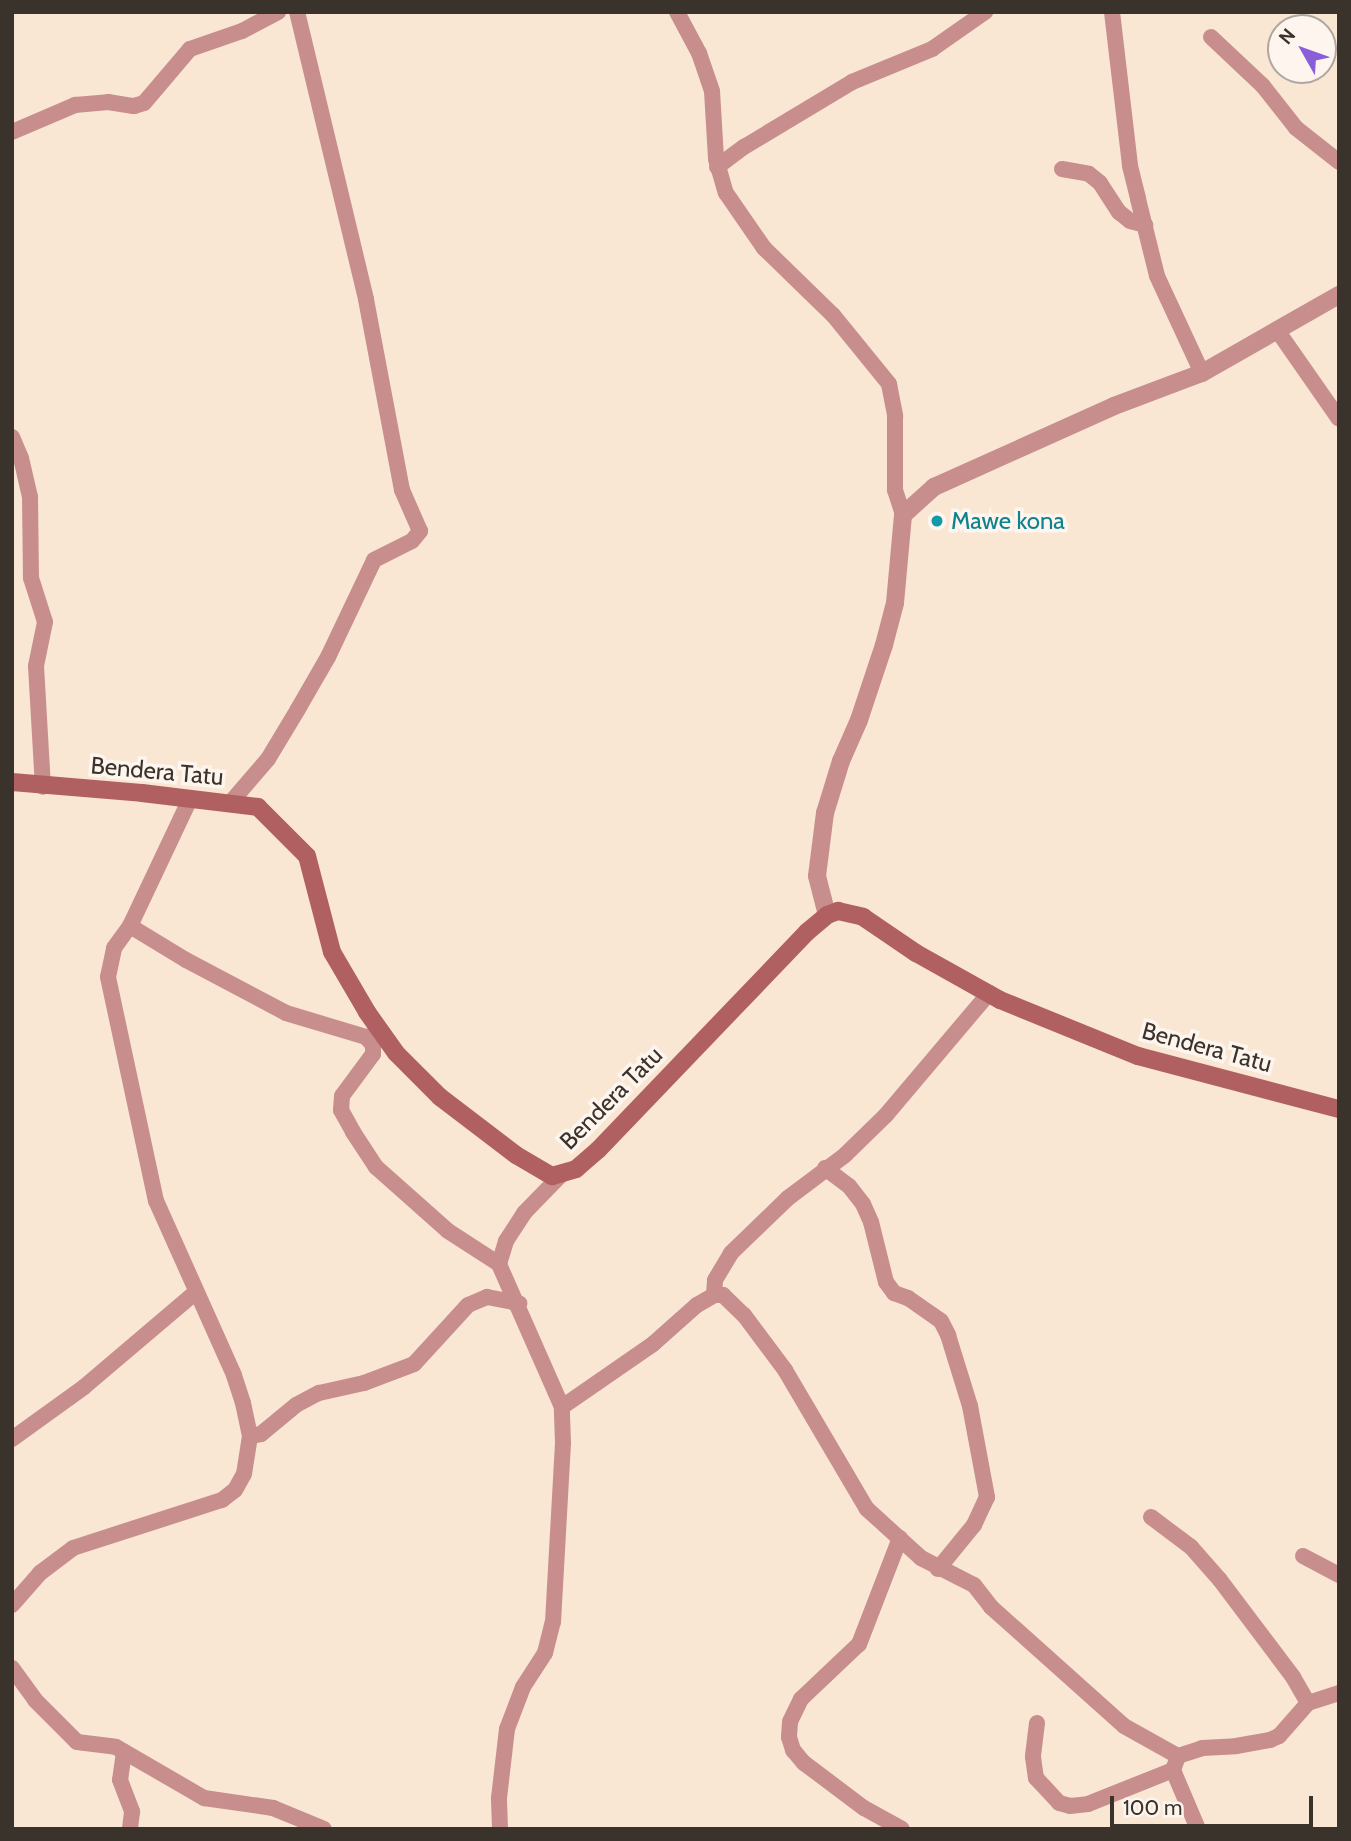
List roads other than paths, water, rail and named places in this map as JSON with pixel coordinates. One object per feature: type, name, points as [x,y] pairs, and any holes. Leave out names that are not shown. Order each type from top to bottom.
[{"type":"main road","name":"Bendera Tatu","points":[[12,782],[231,802],[258,807],[307,856],[332,952],[373,1035],[440,1097],[545,1174],[559,1176],[576,1170],[768,971],[827,915],[838,911],[863,918],[916,953],[989,993],[1138,1056],[1339,1109]]},
{"type":"street","points":[[12,132],[75,105],[144,103],[190,48],[242,31],[278,12]]},
{"type":"street","points":[[231,802],[268,758],[304,699],[374,560],[412,541],[420,531],[402,490],[366,299],[297,12]]},
{"type":"street","points":[[677,12],[699,54],[712,90],[717,167],[726,193],[764,248],[833,314],[889,384],[895,416],[895,490],[903,515],[895,603],[884,645],[859,720],[841,761],[825,813],[817,876],[827,915]]},
{"type":"street","points":[[717,167],[744,147],[852,82],[932,49],[985,12]]},
{"type":"street","points":[[1112,12],[1130,166],[1157,276],[1202,373]]},
{"type":"street","points":[[1211,37],[1263,86],[1296,128],[1339,162]]},
{"type":"street","points":[[1062,169],[1089,174],[1100,183],[1119,212],[1130,221],[1145,225]]},
{"type":"street","points":[[903,515],[934,486],[1114,406],[1202,373],[1339,295]]},
{"type":"street","points":[[1277,330],[1339,419]]},
{"type":"street","points":[[12,437],[28,488],[31,578],[44,622],[36,666],[43,786]]},
{"type":"street","points":[[12,1605],[40,1573],[74,1548],[222,1500],[235,1490],[244,1474],[250,1436],[234,1375],[156,1201],[110,995],[108,967],[114,948],[130,926],[190,799]]},
{"type":"street","points":[[130,926],[186,960],[286,1013],[373,1035],[373,1054],[342,1096],[341,1110],[376,1167],[448,1231],[499,1264],[519,1303],[562,1406],[563,1443],[553,1622],[545,1653],[523,1688],[507,1729],[499,1798],[500,1829]]},
{"type":"street","points":[[713,1295],[715,1280],[732,1253],[788,1198],[845,1155],[886,1115],[989,993]]},
{"type":"street","points":[[825,1168],[849,1186],[863,1204],[871,1222],[886,1282],[894,1293],[908,1298],[941,1321],[948,1335],[970,1406],[987,1497],[974,1525],[938,1569]]},
{"type":"street","points":[[499,1264],[506,1241],[523,1213],[559,1176]]},
{"type":"street","points":[[12,1439],[84,1387],[195,1293]]},
{"type":"street","points":[[562,1406],[653,1344],[697,1305],[713,1295],[723,1295],[744,1315],[786,1370],[867,1508],[938,1569],[961,1577],[974,1586],[991,1607],[1124,1726],[1175,1763],[1198,1829]]},
{"type":"street","points":[[250,1436],[261,1434],[296,1405],[319,1392],[386,1376],[414,1364],[468,1305],[487,1297],[519,1303]]},
{"type":"street","points":[[1150,1517],[1191,1547],[1220,1580],[1293,1677],[1308,1703]]},
{"type":"street","points":[[900,1538],[859,1644],[801,1699],[790,1722],[789,1737],[793,1750],[813,1770],[864,1808],[902,1829]]},
{"type":"street","points":[[1303,1556],[1339,1575]]},
{"type":"street","points":[[12,1668],[35,1700],[77,1742],[84,1745],[106,1744],[204,1798],[273,1808],[324,1829]]},
{"type":"street","points":[[1037,1723],[1032,1757],[1036,1778],[1059,1803],[1070,1806],[1088,1804],[1202,1748],[1270,1740],[1279,1736],[1308,1703],[1339,1693]]},
{"type":"street","points":[[124,1752],[120,1780],[132,1812],[130,1829]]},
{"type":"place","name":"Mawe kona","points":[[937,521]]}]
